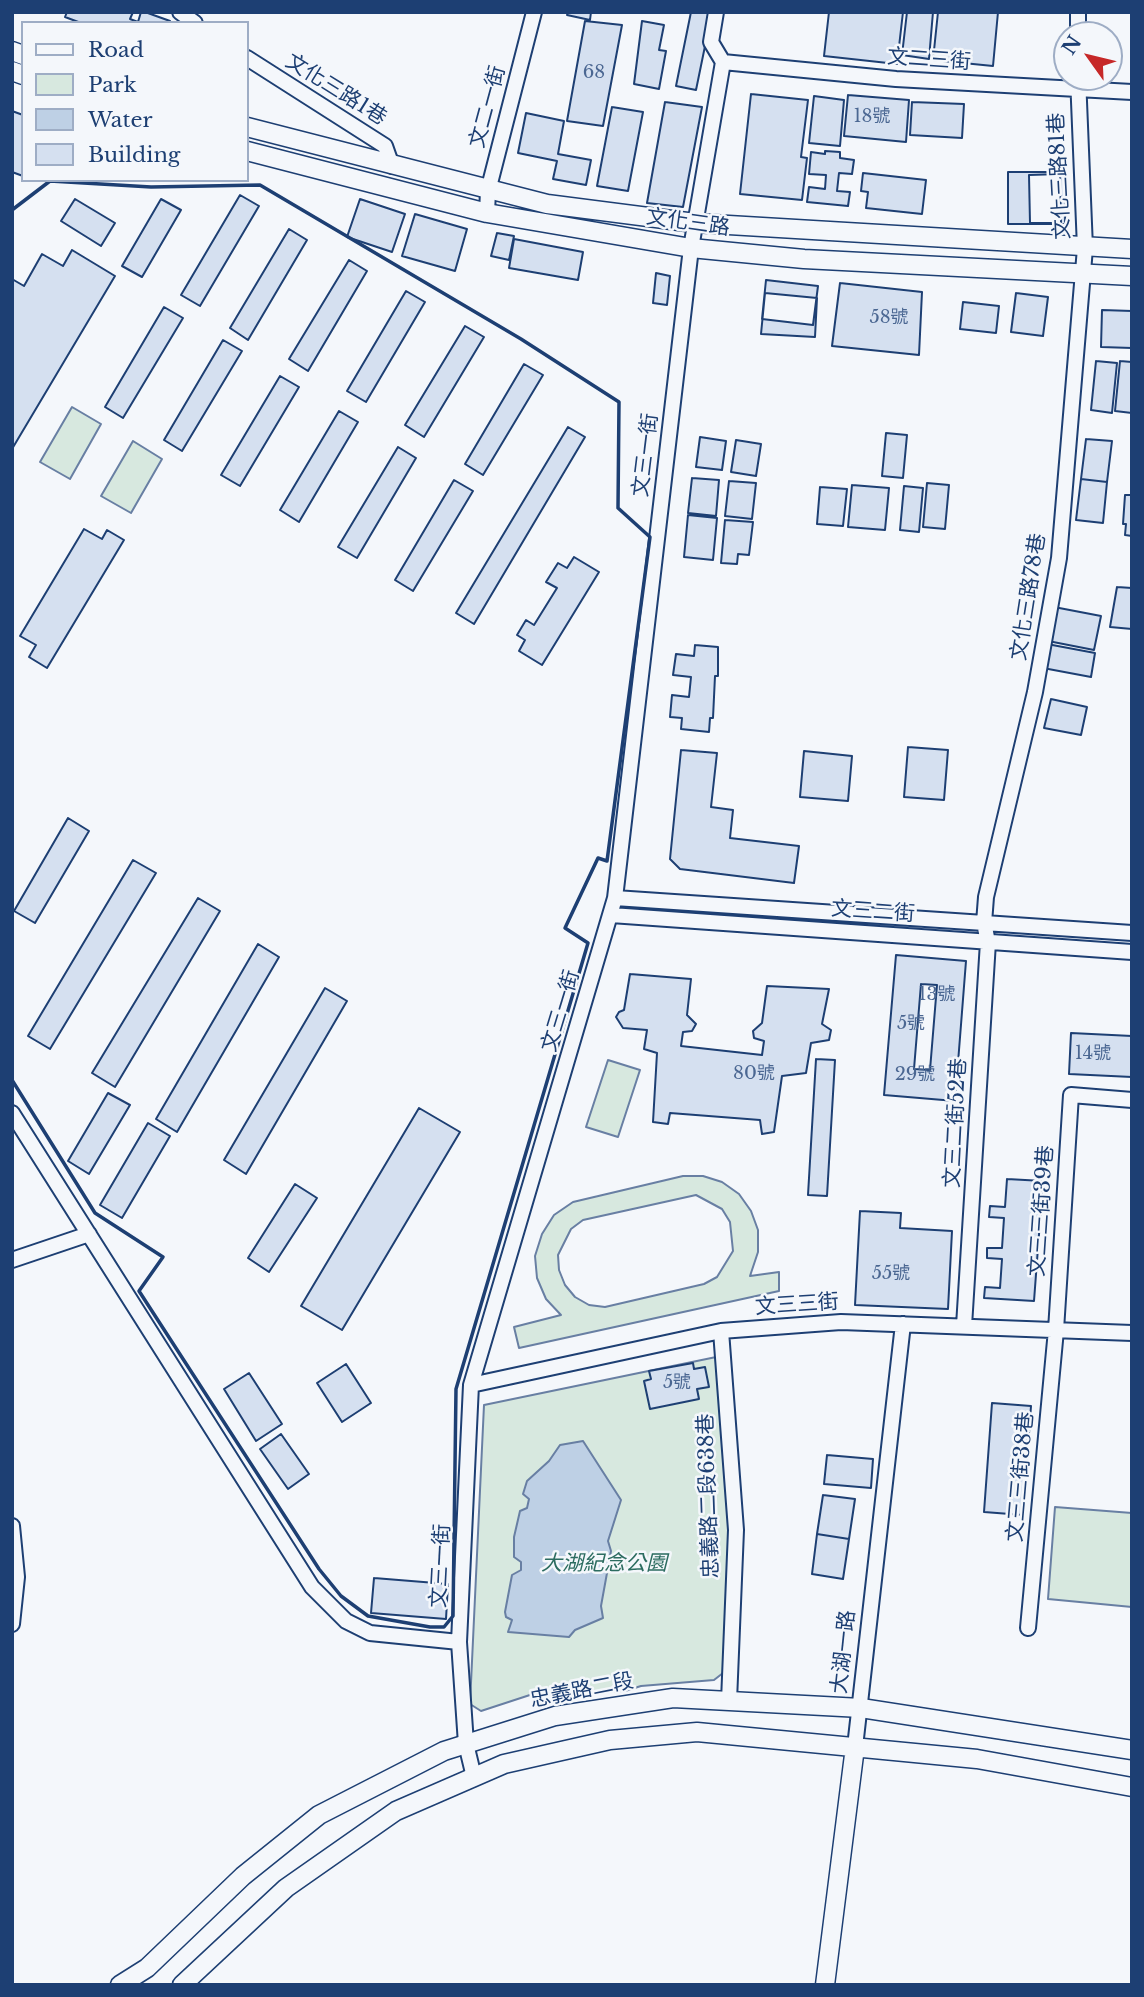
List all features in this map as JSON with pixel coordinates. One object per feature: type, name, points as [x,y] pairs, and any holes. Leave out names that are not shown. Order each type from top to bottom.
[{"type":"street","name":"文二一街","points":[[487,214],[488,191],[534,12]]},
{"type":"street","points":[[716,12],[711,42],[723,62]]},
{"type":"street","name":"文化三路1巷","points":[[248,59],[385,146],[392,166]]},
{"type":"street","name":"文二三街","points":[[723,62],[896,79],[1053,82]]},
{"type":"street","name":"文三一街","points":[[474,1777],[466,1744],[459,1642],[471,1385],[615,898],[691,248],[723,62]]},
{"type":"street","name":"文化三路81巷","points":[[1078,91],[1085,248],[1083,273]]},
{"type":"street","name":"文化三路","points":[[248,127],[547,204],[695,223],[1132,249]]},
{"type":"street","name":"文化三路","points":[[248,151],[487,214],[691,248],[804,259],[1132,275]]},
{"type":"street","name":"文化三路78巷","points":[[984,923],[986,897],[1035,692],[1059,558],[1083,273]]},
{"type":"street","name":"文三二街","points":[[615,898],[1132,933]]},
{"type":"street","name":"文三二街","points":[[611,915],[1132,951]]},
{"type":"street","name":"文三二街52巷","points":[[964,1326],[988,942],[984,923]]},
{"type":"street","name":"文三三街39巷","points":[[1056,1330],[1071,1095],[1132,1100]]},
{"type":"street","points":[[12,1113],[312,1587],[346,1621],[370,1633],[459,1642]]},
{"type":"street","points":[[12,1260],[89,1234]]},
{"type":"street","name":"文三三街","points":[[471,1385],[721,1331],[841,1322],[1132,1333]]},
{"type":"street","name":"大湖一路","points":[[825,1985],[861,1708],[903,1324]]},
{"type":"street","name":"文三三街38巷","points":[[1028,1628],[1056,1330]]},
{"type":"street","name":"忠義路二段638巷","points":[[721,1331],[736,1530],[729,1701]]},
{"type":"street","points":[[12,1526],[17,1577],[12,1624]]},
{"type":"street","name":"忠義路二段","points":[[120,1985],[147,1968],[243,1876],[319,1815],[444,1751],[555,1716],[673,1698],[861,1708],[1132,1750]]},
{"type":"street","points":[[182,1985],[286,1888],[396,1811],[504,1764],[610,1740],[697,1732],[977,1759],[1132,1787]]},
{"type":"green space","points":[[72,407],[101,424],[70,479],[40,462]]},
{"type":"green space","points":[[133,441],[162,459],[131,513],[101,496]]},
{"type":"green space","points":[[608,1060],[640,1070],[618,1137],[586,1127]]},
{"type":"green space","points":[[683,1176],[703,1176],[722,1182],[739,1194],[751,1211],[758,1230],[758,1252],[750,1276],[779,1272],[779,1291],[519,1348],[514,1327],[561,1315],[546,1299],[537,1278],[535,1256],[542,1234],[554,1215],[573,1202]],"holes":[[[696,1195],[722,1209],[730,1222],[733,1251],[717,1277],[704,1284],[605,1307],[589,1305],[575,1297],[565,1285],[559,1270],[558,1255],[571,1229],[583,1220]]]},
{"type":"green space","name":"大湖紀念公園","points":[[721,1356],[733,1590],[723,1673],[714,1680],[641,1686],[625,1691],[536,1693],[481,1711],[470,1704],[484,1405]]},
{"type":"green space","points":[[1055,1507],[1132,1513],[1132,1607],[1048,1599]]},
{"type":"water","points":[[583,1441],[621,1500],[608,1541],[611,1551],[601,1606],[603,1618],[575,1630],[569,1637],[508,1632],[512,1620],[506,1617],[505,1612],[512,1575],[521,1570],[521,1562],[514,1557],[514,1537],[520,1511],[527,1508],[529,1499],[523,1494],[527,1481],[549,1461],[560,1445]]},
{"type":"building","points":[[67,12],[133,12],[130,19],[135,21],[76,21],[65,17]]},
{"type":"building","points":[[141,12],[170,21],[138,21]]},
{"type":"building","points":[[568,12],[591,12],[590,20],[567,15]]},
{"type":"building","points":[[691,12],[712,12],[696,90],[676,86]]},
{"type":"building","points":[[829,12],[903,12],[897,64],[824,56]]},
{"type":"building","points":[[907,12],[933,12],[929,59],[902,55]]},
{"type":"building","points":[[938,12],[998,12],[993,66],[933,60]]},
{"type":"building","points":[[585,21],[622,25],[603,126],[567,121]]},
{"type":"building","points":[[642,21],[664,25],[659,50],[666,51],[659,89],[634,84]]},
{"type":"building","points":[[751,94],[808,100],[801,157],[807,158],[802,200],[740,194]]},
{"type":"building","points":[[848,95],[909,100],[906,142],[844,136]]},
{"type":"building","points":[[814,96],[844,100],[840,146],[809,143]]},
{"type":"building","points":[[665,102],[702,107],[683,207],[647,203]]},
{"type":"building","points":[[912,102],[964,104],[962,138],[910,135]]},
{"type":"building","points":[[612,107],[643,112],[628,191],[597,186]]},
{"type":"building","points":[[12,111],[21,114],[21,175],[12,172]]},
{"type":"building","points":[[526,113],[564,121],[558,154],[591,160],[586,185],[553,179],[557,161],[518,153]]},
{"type":"building","points":[[825,151],[840,152],[840,158],[854,160],[852,174],[839,173],[837,191],[850,192],[848,206],[807,202],[809,187],[825,189],[826,175],[809,174],[811,152],[825,154]]},
{"type":"building","points":[[1008,172],[1066,172],[1065,224],[1008,224]]},
{"type":"building","points":[[863,173],[926,180],[922,214],[866,208],[868,192],[861,191]]},
{"type":"building","points":[[1060,174],[1061,223],[1030,223],[1029,175]]},
{"type":"building","points":[[240,195],[259,206],[200,306],[181,295]]},
{"type":"building","points":[[75,199],[115,223],[101,246],[61,221]]},
{"type":"building","points":[[161,199],[181,210],[142,277],[122,266]]},
{"type":"building","points":[[360,199],[405,214],[392,252],[347,237]]},
{"type":"building","points":[[415,214],[467,229],[455,271],[402,256]]},
{"type":"building","points":[[289,229],[307,240],[248,340],[230,328]]},
{"type":"building","points":[[497,233],[514,236],[509,260],[491,256]]},
{"type":"building","points":[[514,239],[583,252],[578,280],[509,268]]},
{"type":"building","points":[[72,250],[115,276],[12,449],[12,279],[24,286],[42,254],[63,266]]},
{"type":"building","points":[[349,260],[367,271],[308,371],[289,359]]},
{"type":"building","points":[[656,273],[670,276],[667,305],[653,303]]},
{"type":"building","points":[[766,280],[818,286],[813,325],[762,319]]},
{"type":"building","points":[[840,283],[922,292],[919,355],[832,346]]},
{"type":"building","points":[[406,291],[425,302],[366,402],[347,391]]},
{"type":"building","points":[[765,293],[817,298],[815,337],[761,334]]},
{"type":"building","points":[[1016,293],[1048,297],[1043,336],[1011,332]]},
{"type":"building","points":[[963,302],[999,306],[996,333],[960,329]]},
{"type":"building","points":[[164,307],[183,318],[123,418],[105,407]]},
{"type":"building","points":[[1102,310],[1132,311],[1132,348],[1101,347]]},
{"type":"building","points":[[465,326],[484,337],[424,437],[405,425]]},
{"type":"building","points":[[223,340],[242,351],[182,451],[164,440]]},
{"type":"building","points":[[1096,361],[1117,363],[1112,413],[1091,410]]},
{"type":"building","points":[[1120,361],[1132,362],[1132,413],[1115,411]]},
{"type":"building","points":[[524,364],[543,375],[483,475],[465,464]]},
{"type":"building","points":[[280,376],[299,387],[240,486],[221,475]]},
{"type":"building","points":[[339,411],[358,422],[299,522],[280,510]]},
{"type":"building","points":[[568,427],[585,437],[474,624],[456,613]]},
{"type":"building","points":[[886,433],[907,435],[903,478],[882,476]]},
{"type":"building","points":[[700,437],[726,441],[722,470],[696,467]]},
{"type":"building","points":[[1086,439],[1112,441],[1107,482],[1081,479]]},
{"type":"building","points":[[736,440],[761,444],[756,476],[731,472]]},
{"type":"building","points":[[398,447],[416,458],[357,558],[338,547]]},
{"type":"building","points":[[692,478],[719,480],[716,516],[688,513]]},
{"type":"building","points":[[1081,479],[1107,482],[1103,523],[1076,520]]},
{"type":"building","points":[[454,480],[473,491],[413,591],[395,580]]},
{"type":"building","points":[[729,481],[756,483],[752,519],[725,516]]},
{"type":"building","points":[[927,483],[949,485],[945,529],[923,527]]},
{"type":"building","points":[[852,485],[889,488],[885,530],[848,527]]},
{"type":"building","points":[[904,486],[923,488],[919,532],[900,530]]},
{"type":"building","points":[[820,487],[847,489],[843,526],[817,524]]},
{"type":"building","points":[[1125,495],[1132,495],[1132,536],[1125,535],[1126,524],[1123,524]]},
{"type":"building","points":[[688,515],[717,518],[713,560],[684,557]]},
{"type":"building","points":[[725,520],[753,522],[749,555],[738,554],[737,564],[721,563]]},
{"type":"building","points":[[84,529],[102,539],[107,530],[124,540],[47,668],[29,657],[36,645],[20,636]]},
{"type":"building","points":[[574,557],[599,572],[542,665],[519,651],[525,640],[517,635],[526,620],[534,625],[557,588],[546,582],[558,563],[567,568]]},
{"type":"building","points":[[1117,587],[1132,588],[1132,629],[1110,627]]},
{"type":"building","points":[[1054,607],[1101,616],[1094,650],[1048,641]]},
{"type":"building","points":[[1047,644],[1095,653],[1091,677],[1043,668]]},
{"type":"building","points":[[695,645],[718,647],[718,676],[715,676],[713,718],[710,718],[709,732],[681,729],[682,718],[670,717],[672,695],[689,697],[691,677],[673,675],[676,654],[694,656]]},
{"type":"building","points":[[1051,699],[1087,707],[1081,735],[1044,728]]},
{"type":"building","points":[[908,747],[948,750],[944,800],[904,797]]},
{"type":"building","points":[[681,750],[717,753],[711,807],[733,810],[730,838],[799,846],[794,883],[680,869],[670,859]]},
{"type":"building","points":[[804,751],[852,756],[848,801],[800,797]]},
{"type":"building","points":[[68,818],[89,831],[35,923],[14,911]]},
{"type":"building","points":[[133,860],[156,873],[50,1049],[28,1036]]},
{"type":"building","points":[[198,898],[220,911],[115,1087],[92,1073]]},
{"type":"building","points":[[258,944],[279,957],[177,1132],[156,1119]]},
{"type":"building","points":[[896,955],[966,961],[955,1101],[884,1095]],"holes":[[[921,984],[937,985],[930,1070],[914,1069]]]},
{"type":"building","points":[[630,974],[691,979],[687,1015],[696,1024],[692,1031],[683,1032],[681,1046],[762,1055],[764,1041],[754,1038],[753,1031],[762,1023],[767,986],[829,989],[822,1024],[831,1030],[829,1040],[811,1043],[806,1073],[782,1076],[774,1132],[762,1134],[760,1120],[670,1113],[668,1124],[653,1122],[657,1053],[644,1049],[647,1030],[623,1028],[616,1017],[624,1010]]},
{"type":"building","points":[[325,988],[347,1001],[246,1174],[224,1160]]},
{"type":"building","points":[[1071,1033],[1132,1036],[1132,1077],[1069,1074]]},
{"type":"building","points":[[816,1059],[835,1060],[827,1196],[808,1195]]},
{"type":"building","points":[[108,1093],[130,1105],[89,1174],[68,1161]]},
{"type":"building","points":[[419,1108],[460,1132],[342,1330],[301,1306]]},
{"type":"building","points":[[148,1123],[170,1136],[122,1218],[100,1205]]},
{"type":"building","points":[[1007,1179],[1043,1181],[1034,1301],[984,1298],[985,1287],[1000,1288],[1002,1259],[987,1258],[987,1248],[1002,1248],[1004,1218],[989,1217],[990,1206],[1005,1207]]},
{"type":"building","points":[[295,1184],[317,1198],[269,1272],[248,1258]]},
{"type":"building","points":[[860,1211],[901,1213],[900,1228],[952,1231],[948,1309],[855,1305]]},
{"type":"building","points":[[693,1363],[694,1369],[705,1367],[709,1387],[697,1389],[699,1399],[650,1409],[644,1381],[651,1379],[649,1371]]},
{"type":"building","points":[[346,1364],[371,1403],[342,1422],[317,1383]]},
{"type":"building","points":[[249,1373],[282,1424],[256,1441],[224,1389]]},
{"type":"building","points":[[992,1403],[1031,1406],[1023,1515],[984,1512]]},
{"type":"building","points":[[281,1434],[309,1474],[288,1489],[260,1449]]},
{"type":"building","points":[[827,1455],[873,1459],[871,1488],[824,1484]]},
{"type":"building","points":[[823,1495],[855,1499],[849,1539],[817,1534]]},
{"type":"building","points":[[817,1534],[849,1539],[843,1579],[812,1574]]},
{"type":"building","points":[[374,1578],[448,1584],[446,1619],[371,1613]]},
{"type":"wall","points":[[12,210],[49,182]]},
{"type":"wall","points":[[12,1080],[95,1213],[163,1257],[139,1291],[319,1569],[341,1596],[368,1616],[444,1627],[453,1616],[456,1389],[588,943],[565,928],[598,858],[607,861],[650,537],[618,508],[619,402],[521,339],[260,185],[151,187],[67,182]]}]
